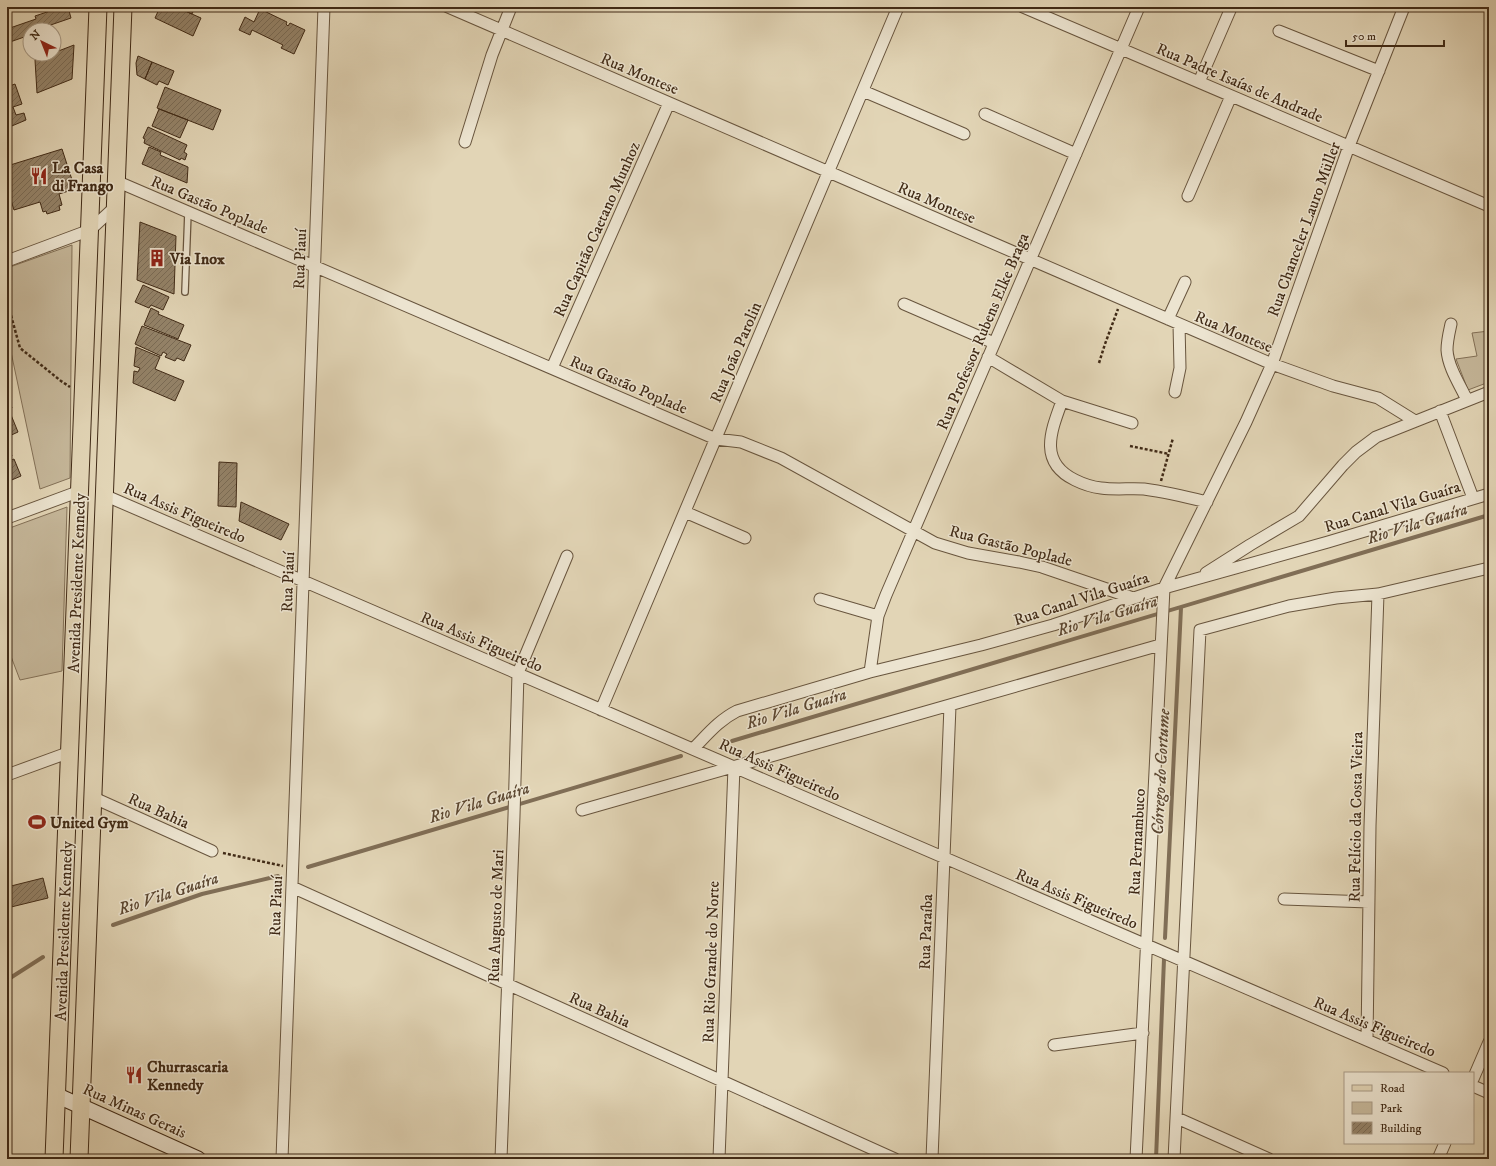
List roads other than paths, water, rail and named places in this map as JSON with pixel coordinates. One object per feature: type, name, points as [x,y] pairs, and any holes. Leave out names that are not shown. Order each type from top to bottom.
[{"type":"main road","name":"Avenida Presidente Kennedy","points":[[54,1159],[98,7]]},
{"type":"main road","name":"Avenida Presidente Kennedy","points":[[79,1159],[123,7]]},
{"type":"main road","points":[[64,899],[89,898]]},
{"type":"street","name":"Rua Piauí","points":[[282,1159],[324,7]]},
{"type":"street","name":"Rua Montese","points":[[448,7],[1272,364],[1333,386],[1378,398],[1414,421]]},
{"type":"street","points":[[465,142],[482,84],[501,30],[511,7]]},
{"type":"street","name":"Rua João Parolin","points":[[601,710],[898,7]]},
{"type":"street","name":"Rua Padre Isaías de Andrade","points":[[1023,7],[1489,206]]},
{"type":"street","name":"Rua Professor Rubens Elke Braga","points":[[870,672],[878,616],[886,595],[1139,7]]},
{"type":"street","name":"Rua Chanceler Lauro Müller","points":[[1162,604],[1164,588],[1246,422],[1272,364],[1349,146],[1404,7]]},
{"type":"street","points":[[1199,82],[1231,8]]},
{"type":"street","points":[[1279,31],[1379,71]]},
{"type":"street","points":[[863,91],[964,134]]},
{"type":"street","points":[[1188,196],[1231,96]]},
{"type":"street","name":"Rua Capitão Caetano Munhoz","points":[[552,368],[669,103]]},
{"type":"street","points":[[985,114],[1076,154]]},
{"type":"street","name":"Rua Gastão Poplade","points":[[116,181],[716,439],[741,442],[781,458],[913,532],[949,548],[1042,567],[1133,598]]},
{"type":"street","points":[[7,260],[90,230],[115,207]]},
{"type":"street","points":[[1175,392],[1180,368],[1174,322],[1185,282]]},
{"type":"street","points":[[904,304],[994,343]]},
{"type":"street","points":[[1451,324],[1447,342],[1447,351],[1466,400]]},
{"type":"street","points":[[988,357],[1062,401],[1132,423]]},
{"type":"street","points":[[1197,578],[1300,516],[1330,479],[1356,452],[1376,437],[1489,392]]},
{"type":"street","points":[[1062,401],[1050,441],[1051,452],[1053,460],[1059,470],[1069,477],[1084,484],[1100,488],[1143,489],[1207,502]]},
{"type":"street","points":[[1440,411],[1473,498]]},
{"type":"street","points":[[7,518],[80,491]]},
{"type":"street","name":"Rua Canal Vila Guaíra","points":[[694,749],[726,716],[737,711],[870,672],[996,641],[1068,620],[1197,578],[1328,542],[1489,494]]},
{"type":"street","name":"Rua Assis Figueiredo","points":[[104,495],[1441,1072]]},
{"type":"street","points":[[685,512],[745,538]]},
{"type":"street","points":[[518,673],[567,556]]},
{"type":"street","points":[[1174,1159],[1200,630],[1289,606],[1336,598],[1378,594],[1489,568]]},
{"type":"street","name":"Rua Felício da Costa Vieira","points":[[1367,1040],[1370,818],[1378,594]]},
{"type":"street","points":[[820,599],[878,616]]},
{"type":"street","name":"Rua Pernambuco","points":[[1136,1159],[1162,604]]},
{"type":"street","points":[[582,810],[1160,645]]},
{"type":"street","name":"Rua Augusto de Mari","points":[[501,1159],[518,673]]},
{"type":"street","name":"Rua Paraíba","points":[[932,1159],[950,706]]},
{"type":"street","points":[[7,775],[70,752]]},
{"type":"street","name":"Rua Rio Grande do Norte","points":[[719,1159],[734,767]]},
{"type":"street","name":"Rua Bahia","points":[[92,797],[212,851]]},
{"type":"street","name":"Rua Bahia","points":[[292,887],[895,1159]]},
{"type":"street","points":[[1284,899],[1369,902]]},
{"type":"street","points":[[1054,1045],[1143,1033]]},
{"type":"street","points":[[1474,1077],[1489,1042]]},
{"type":"street","points":[[1474,1086],[1489,1093]]},
{"type":"street","name":"Rua Minas Gerais","points":[[56,1095],[198,1159]]},
{"type":"street","points":[[1177,1118],[1269,1159]]},
{"type":"street","points":[[1438,1159],[1445,1144]]},
{"type":"lane","points":[[185,292],[188,211]]},
{"type":"waterway","name":"Rio Vila Guaíra","points":[[732,741],[1489,515]]},
{"type":"waterway","name":"Córrego do Cortume","points":[[1165,938],[1181,608]]},
{"type":"waterway","name":"Rio Vila Guaíra","points":[[308,867],[681,756]]},
{"type":"waterway","name":"Rio Vila Guaíra","points":[[113,925],[202,894],[278,876]]},
{"type":"waterway","name":"Rio Vila Guaíra","points":[[7,980],[43,957]]},
{"type":"waterway","name":"Córrego do Cortume","points":[[1156,1159],[1164,959]]},
{"type":"place","name":"La Casa di Frango","points":[[39,176]]},
{"type":"place","name":"Via Inox","points":[[157,258]]},
{"type":"place","name":"United Gym","points":[[37,822]]},
{"type":"place","name":"Churrascaria Kennedy","points":[[134,1075]]}]
